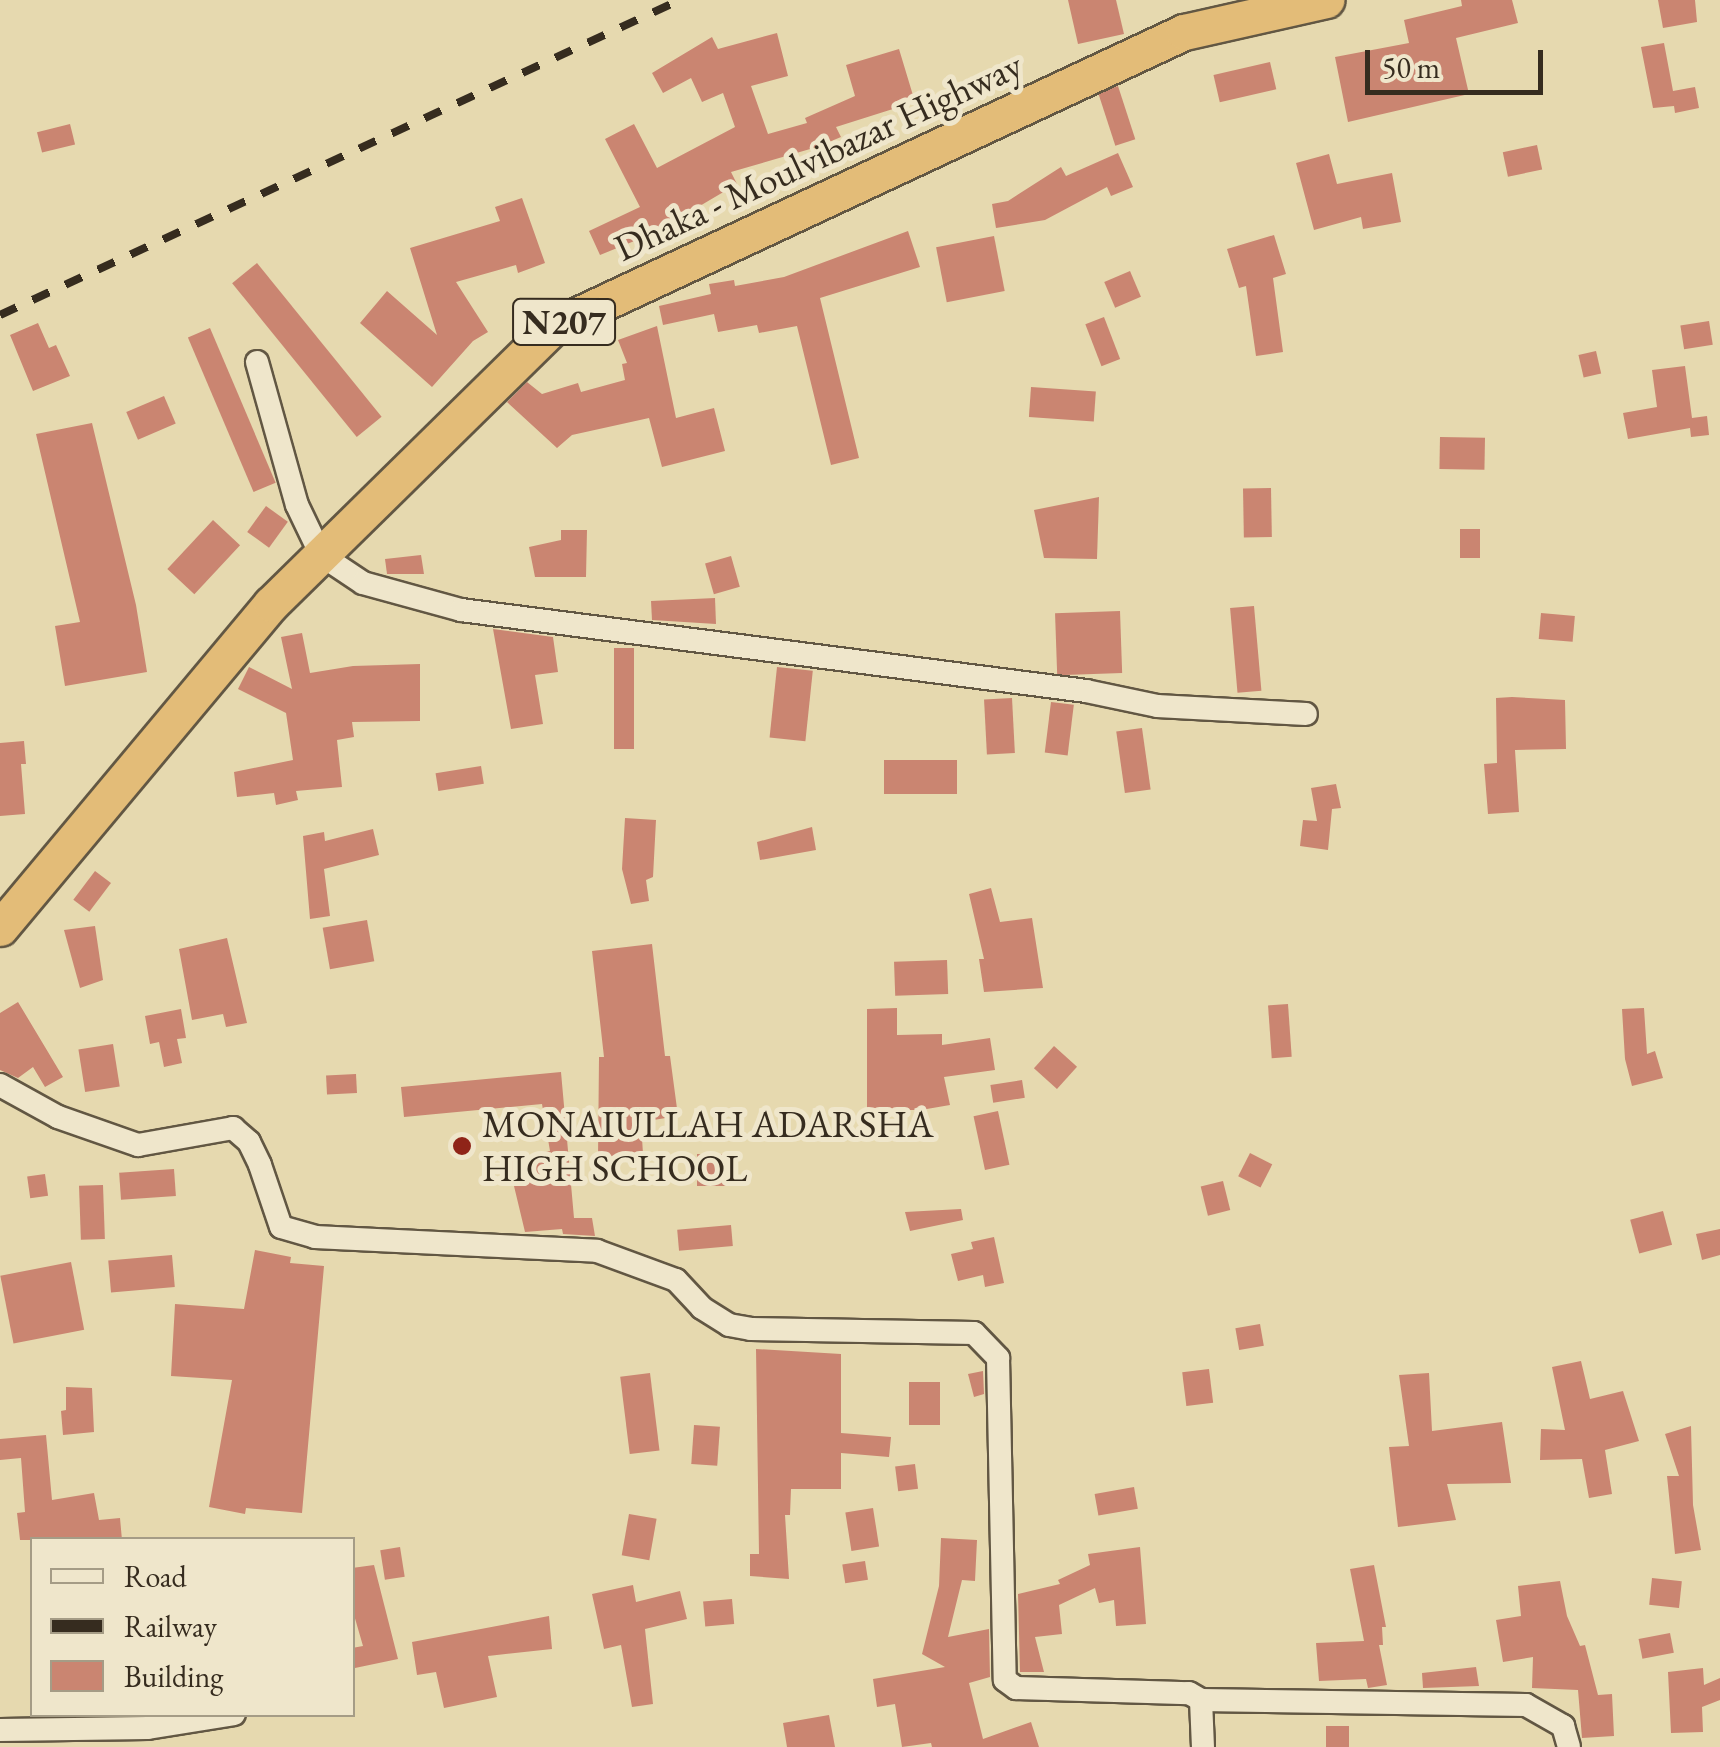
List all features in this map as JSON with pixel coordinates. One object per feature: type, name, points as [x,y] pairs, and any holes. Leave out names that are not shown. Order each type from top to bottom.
[{"type":"highway","name":"Dhaka - Moulvibazar Highway","points":[[0,928],[271,604],[554,326],[1184,32],[1326,0]]},
{"type":"street","points":[[256,362],[298,505],[321,555],[363,583],[461,610],[1086,690],[1158,706],[1306,714]]},
{"type":"street","points":[[0,1085],[58,1116],[138,1145],[232,1128],[249,1142],[282,1227],[314,1237],[597,1252],[676,1280],[702,1308],[730,1325],[751,1329],[974,1332],[998,1358],[1004,1672],[1010,1686],[1189,1694],[1201,1700],[1526,1706],[1563,1726],[1569,1747]]},
{"type":"street","points":[[1201,1700],[1203,1747]]},
{"type":"street","points":[[0,1730],[148,1728],[216,1717]]},
{"type":"building","points":[[1068,0],[1116,0],[1124,34],[1078,44]]},
{"type":"building","points":[[1461,0],[1512,0],[1518,23],[1456,38],[1469,94],[1348,122],[1335,57],[1409,43],[1404,20],[1462,6]]},
{"type":"building","points":[[1658,0],[1695,0],[1697,22],[1663,28]]},
{"type":"building","points":[[777,33],[788,76],[751,86],[768,134],[807,123],[805,118],[855,96],[846,65],[899,49],[915,102],[836,127],[841,137],[817,147],[731,172],[737,184],[654,233],[600,255],[589,231],[640,207],[605,139],[634,124],[657,168],[735,127],[723,93],[702,102],[691,78],[663,93],[652,73],[712,37],[718,49]]},
{"type":"building","points":[[1664,43],[1673,91],[1695,87],[1699,108],[1675,113],[1674,106],[1653,108],[1641,47]]},
{"type":"building","points":[[1270,62],[1276,89],[1220,102],[1213,75]]},
{"type":"building","points":[[1118,86],[1135,139],[1115,146],[1098,92]]},
{"type":"building","points":[[70,124],[75,144],[42,153],[37,132]]},
{"type":"building","points":[[1537,145],[1542,169],[1508,177],[1503,152]]},
{"type":"building","points":[[1118,153],[1133,187],[1111,196],[1107,187],[1045,220],[996,228],[992,204],[1008,201],[1061,167],[1066,176]]},
{"type":"building","points":[[1329,154],[1337,184],[1392,173],[1401,222],[1363,229],[1361,217],[1314,230],[1296,163]]},
{"type":"building","points":[[522,198],[545,263],[518,273],[516,265],[456,282],[488,332],[473,341],[432,387],[360,323],[387,291],[437,335],[410,248],[500,221],[495,207]]},
{"type":"building","points":[[908,231],[920,267],[820,298],[859,458],[831,465],[797,326],[759,333],[757,325],[718,332],[714,314],[663,325],[659,306],[711,294],[709,284],[734,280],[735,286],[784,277]]},
{"type":"building","points":[[1274,235],[1286,274],[1273,278],[1283,352],[1256,356],[1246,286],[1239,288],[1227,249]]},
{"type":"building","points":[[994,236],[1005,291],[947,302],[936,247]]},
{"type":"building","points":[[257,263],[382,417],[357,437],[232,283]]},
{"type":"building","points":[[1130,271],[1141,297],[1115,308],[1104,282]]},
{"type":"building","points":[[1104,317],[1120,359],[1101,366],[1085,324]]},
{"type":"building","points":[[1709,321],[1713,345],[1684,349],[1680,326]]},
{"type":"building","points":[[38,323],[49,348],[56,345],[70,376],[33,391],[10,335]]},
{"type":"building","points":[[657,326],[676,418],[714,408],[725,451],[662,467],[649,418],[572,435],[557,448],[507,402],[527,382],[542,394],[578,383],[581,392],[625,380],[622,364],[627,363],[618,340]]},
{"type":"building","points":[[210,328],[276,483],[254,492],[188,337]]},
{"type":"building","points":[[1596,351],[1601,373],[1584,377],[1578,355]]},
{"type":"building","points":[[1685,366],[1692,418],[1707,416],[1709,435],[1691,437],[1690,428],[1628,439],[1623,413],[1657,407],[1652,370]]},
{"type":"building","points":[[1031,387],[1096,392],[1094,421],[1029,417]]},
{"type":"building","points":[[164,396],[176,424],[138,440],[126,412]]},
{"type":"building","points":[[92,423],[136,605],[147,672],[65,686],[55,626],[80,622],[36,434]]},
{"type":"building","points":[[1440,437],[1485,438],[1484,470],[1439,469]]},
{"type":"building","points":[[1243,488],[1271,488],[1272,537],[1244,537]]},
{"type":"building","points":[[1099,497],[1097,559],[1044,558],[1034,510]]},
{"type":"building","points":[[266,506],[288,522],[269,548],[247,532]]},
{"type":"building","points":[[213,520],[240,545],[194,594],[167,569]]},
{"type":"building","points":[[1460,529],[1480,529],[1480,558],[1460,558]]},
{"type":"building","points":[[561,530],[587,530],[586,577],[535,577],[529,547],[561,540]]},
{"type":"building","points":[[421,555],[424,574],[387,574],[385,559]]},
{"type":"building","points":[[731,556],[740,587],[714,594],[705,563]]},
{"type":"building","points":[[715,598],[716,624],[652,620],[651,601]]},
{"type":"building","points":[[1254,606],[1261,691],[1237,693],[1230,608]]},
{"type":"building","points":[[1120,611],[1122,673],[1057,675],[1055,613]]},
{"type":"building","points":[[1541,613],[1575,616],[1573,642],[1539,639]]},
{"type":"building","points":[[493,629],[553,637],[558,672],[535,675],[543,724],[511,729]]},
{"type":"building","points":[[302,633],[310,673],[353,666],[420,664],[420,721],[352,722],[354,737],[337,740],[342,787],[296,791],[298,800],[276,805],[274,793],[237,797],[234,772],[293,760],[286,713],[238,689],[249,667],[292,689],[281,637]]},
{"type":"building","points":[[614,648],[634,648],[634,749],[614,749]]},
{"type":"building","points":[[777,667],[813,671],[805,741],[770,738]]},
{"type":"building","points":[[1012,698],[1015,753],[987,754],[984,699]]},
{"type":"building","points":[[1496,698],[1565,700],[1566,749],[1515,750],[1519,812],[1488,814],[1484,764],[1497,763]]},
{"type":"building","points":[[1051,702],[1074,705],[1068,755],[1045,753]]},
{"type":"building","points":[[1142,728],[1151,789],[1125,793],[1116,732]]},
{"type":"building","points":[[24,741],[26,764],[21,764],[25,814],[0,816],[0,743]]},
{"type":"building","points":[[884,760],[957,760],[957,794],[884,794]]},
{"type":"building","points":[[481,766],[484,784],[438,791],[436,773]]},
{"type":"building","points":[[1336,784],[1341,808],[1332,809],[1328,850],[1300,846],[1303,820],[1317,821],[1311,788]]},
{"type":"building","points":[[625,818],[656,820],[653,877],[646,880],[649,901],[631,904],[622,869]]},
{"type":"building","points":[[812,827],[816,850],[760,860],[757,842]]},
{"type":"building","points":[[373,829],[379,855],[324,869],[330,916],[310,919],[303,836],[324,832],[325,841]]},
{"type":"building","points":[[95,871],[111,883],[89,912],[73,900]]},
{"type":"building","points":[[991,888],[1000,922],[1032,918],[1043,988],[984,992],[979,959],[984,959],[969,894]]},
{"type":"building","points":[[367,920],[374,961],[330,969],[323,928]]},
{"type":"building","points":[[95,926],[103,980],[80,988],[64,930]]},
{"type":"building","points":[[227,938],[247,1023],[226,1027],[223,1014],[192,1020],[179,949]]},
{"type":"building","points":[[652,944],[665,1056],[670,1056],[678,1116],[641,1122],[643,1154],[598,1157],[599,1057],[604,1057],[592,951]]},
{"type":"building","points":[[947,960],[948,994],[895,996],[894,962]]},
{"type":"building","points":[[18,1002],[63,1077],[45,1087],[33,1067],[18,1078],[0,1070],[0,1013]]},
{"type":"building","points":[[1288,1004],[1292,1057],[1272,1058],[1268,1005]]},
{"type":"building","points":[[897,1008],[897,1035],[942,1034],[942,1045],[990,1038],[995,1070],[944,1077],[950,1105],[921,1110],[867,1110],[867,1009]]},
{"type":"building","points":[[1644,1008],[1647,1054],[1655,1051],[1663,1078],[1632,1086],[1625,1059],[1622,1009]]},
{"type":"building","points":[[181,1009],[186,1038],[177,1039],[182,1063],[164,1067],[159,1042],[150,1044],[145,1016]]},
{"type":"building","points":[[113,1044],[120,1086],[85,1092],[78,1049]]},
{"type":"building","points":[[1054,1046],[1077,1067],[1057,1089],[1034,1068]]},
{"type":"building","points":[[561,1072],[574,1218],[592,1218],[595,1236],[563,1234],[562,1229],[525,1232],[508,1161],[550,1151],[542,1104],[404,1117],[401,1087]]},
{"type":"building","points":[[356,1074],[357,1093],[327,1095],[326,1076]]},
{"type":"building","points":[[1022,1080],[1025,1098],[993,1103],[990,1085]]},
{"type":"building","points":[[998,1111],[1009,1165],[985,1170],[974,1116]]},
{"type":"building","points":[[1250,1153],[1272,1164],[1260,1188],[1238,1176]]},
{"type":"building","points":[[697,1154],[731,1154],[731,1186],[697,1186]]},
{"type":"building","points":[[174,1169],[176,1196],[121,1200],[119,1173]]},
{"type":"building","points":[[45,1174],[48,1196],[30,1198],[27,1177]]},
{"type":"building","points":[[1223,1181],[1230,1210],[1208,1216],[1201,1187]]},
{"type":"building","points":[[103,1185],[105,1239],[81,1240],[79,1186]]},
{"type":"building","points":[[961,1209],[963,1220],[910,1231],[905,1212]]},
{"type":"building","points":[[1663,1211],[1672,1245],[1639,1254],[1630,1220]]},
{"type":"building","points":[[731,1225],[733,1246],[679,1251],[677,1230]]},
{"type":"building","points":[[1720,1229],[1720,1255],[1702,1260],[1696,1234]]},
{"type":"building","points":[[994,1237],[1004,1283],[985,1287],[983,1275],[958,1281],[951,1254],[973,1249],[971,1242]]},
{"type":"building","points":[[255,1250],[291,1257],[290,1263],[324,1266],[302,1513],[246,1508],[245,1514],[209,1507],[232,1380],[171,1376],[175,1304],[244,1309]]},
{"type":"building","points":[[172,1255],[175,1287],[111,1292],[108,1261]]},
{"type":"building","points":[[71,1262],[84,1330],[13,1343],[0,1276]]},
{"type":"building","points":[[1260,1324],[1264,1346],[1239,1350],[1235,1328]]},
{"type":"building","points":[[756,1349],[841,1354],[841,1433],[891,1437],[889,1457],[841,1453],[841,1489],[791,1489],[790,1515],[785,1515],[789,1579],[750,1576],[750,1554],[759,1554]]},
{"type":"building","points":[[1581,1361],[1590,1399],[1623,1391],[1639,1441],[1605,1450],[1612,1494],[1589,1498],[1582,1459],[1540,1460],[1541,1429],[1565,1430],[1552,1367]]},
{"type":"building","points":[[1209,1369],[1213,1403],[1186,1406],[1182,1372]]},
{"type":"building","points":[[983,1371],[984,1394],[974,1397],[968,1374]]},
{"type":"building","points":[[650,1373],[660,1450],[630,1454],[620,1377]]},
{"type":"building","points":[[1429,1373],[1432,1431],[1502,1422],[1511,1483],[1447,1484],[1456,1520],[1398,1527],[1389,1447],[1409,1446],[1399,1375]]},
{"type":"building","points":[[909,1382],[940,1382],[940,1425],[909,1425]]},
{"type":"building","points":[[66,1387],[92,1388],[94,1432],[63,1435],[61,1411],[66,1410]]},
{"type":"building","points":[[694,1425],[720,1427],[717,1466],[691,1464]]},
{"type":"building","points":[[1691,1426],[1693,1505],[1701,1550],[1675,1554],[1667,1476],[1679,1476],[1665,1434]]},
{"type":"building","points":[[46,1435],[52,1500],[94,1493],[99,1520],[120,1518],[122,1537],[20,1540],[17,1513],[25,1512],[21,1458],[0,1460],[0,1439]]},
{"type":"building","points":[[915,1464],[918,1489],[898,1491],[895,1466]]},
{"type":"building","points":[[1134,1487],[1138,1509],[1098,1516],[1095,1494]]},
{"type":"building","points":[[873,1508],[879,1547],[851,1551],[845,1512]]},
{"type":"building","points":[[629,1514],[657,1519],[649,1560],[622,1555]]},
{"type":"building","points":[[941,1538],[977,1540],[975,1581],[962,1580],[948,1637],[989,1629],[990,1677],[969,1683],[983,1739],[1031,1722],[1039,1747],[932,1747],[931,1743],[902,1747],[895,1704],[877,1707],[873,1679],[945,1667],[922,1654],[939,1586]]},
{"type":"building","points":[[400,1547],[405,1577],[385,1580],[380,1550]]},
{"type":"building","points":[[1140,1547],[1146,1624],[1116,1626],[1114,1600],[1099,1603],[1095,1588],[1059,1605],[1062,1634],[1035,1637],[1044,1672],[1020,1672],[1018,1594],[1060,1584],[1058,1580],[1090,1565],[1088,1554]]},
{"type":"building","points":[[865,1561],[868,1580],[845,1583],[842,1565]]},
{"type":"building","points":[[374,1565],[398,1659],[355,1668],[355,1647],[363,1646],[355,1618],[355,1568]]},
{"type":"building","points":[[1374,1565],[1386,1627],[1382,1627],[1383,1645],[1379,1645],[1387,1685],[1368,1688],[1366,1679],[1319,1681],[1316,1643],[1364,1641],[1350,1569]]},
{"type":"building","points":[[1652,1578],[1682,1581],[1679,1608],[1649,1605]]},
{"type":"building","points":[[1560,1581],[1567,1616],[1580,1646],[1585,1645],[1598,1695],[1612,1694],[1614,1736],[1582,1738],[1578,1690],[1532,1688],[1533,1657],[1503,1662],[1496,1620],[1521,1616],[1518,1586]]},
{"type":"building","points":[[633,1585],[636,1602],[680,1591],[687,1619],[645,1629],[653,1704],[632,1707],[621,1645],[604,1649],[592,1594]]},
{"type":"building","points":[[732,1599],[734,1624],[705,1626],[703,1602]]},
{"type":"building","points":[[549,1616],[552,1649],[488,1656],[497,1697],[444,1708],[436,1672],[417,1675],[412,1642]]},
{"type":"building","points":[[1670,1633],[1674,1653],[1642,1659],[1639,1639]]},
{"type":"building","points":[[1476,1667],[1479,1686],[1423,1688],[1422,1673]]},
{"type":"building","points":[[1703,1668],[1704,1685],[1720,1678],[1720,1700],[1702,1707],[1703,1732],[1671,1733],[1668,1672]]},
{"type":"building","points":[[829,1715],[835,1747],[787,1747],[783,1723]]},
{"type":"building","points":[[1326,1726],[1349,1726],[1349,1747],[1326,1747]]},
{"type":"railway","points":[[0,315],[680,0]]},
{"type":"place","name":"MONAIULLAH ADARSHA HIGH SCHOOL","points":[[462,1146]]}]
